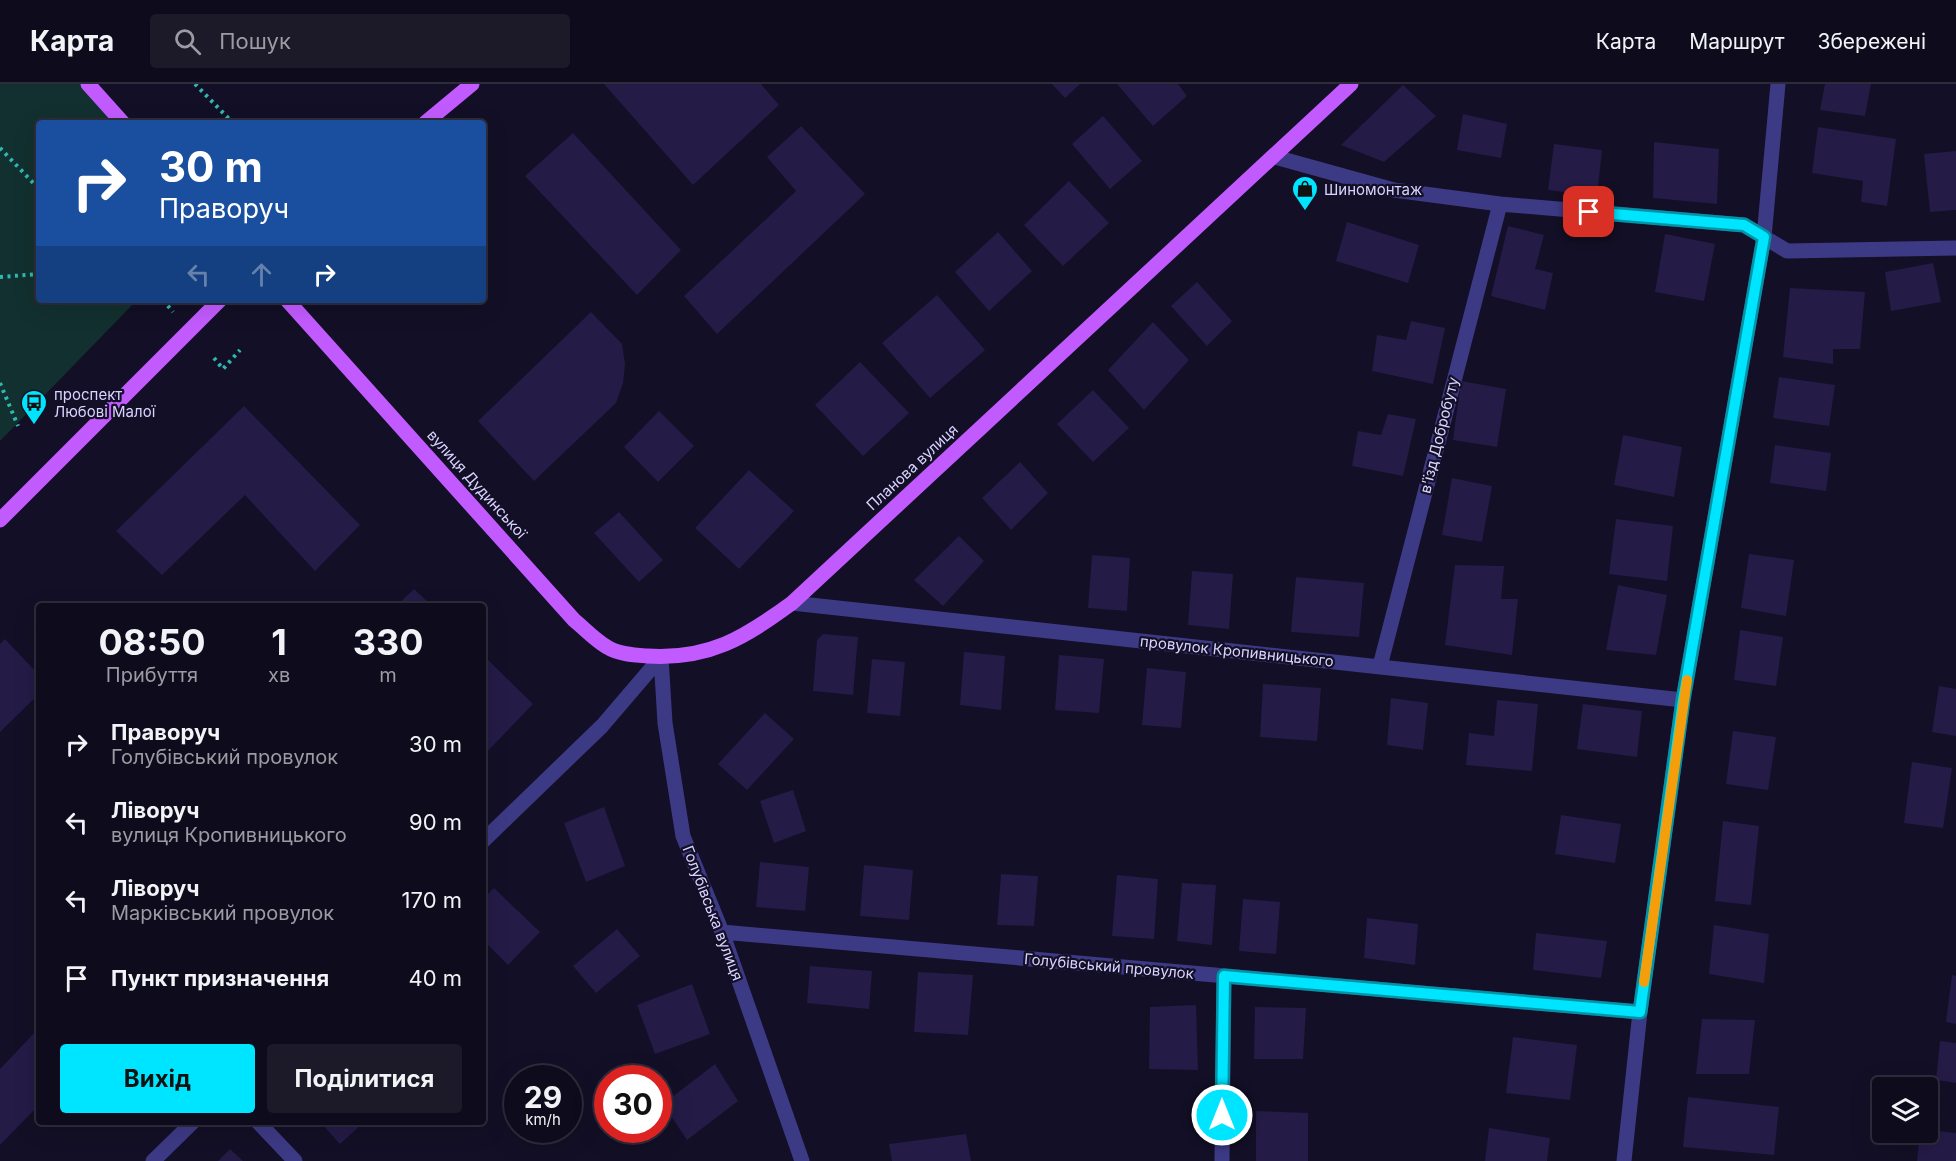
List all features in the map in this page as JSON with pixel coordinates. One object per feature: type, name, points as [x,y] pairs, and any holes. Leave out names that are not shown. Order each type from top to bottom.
[{"type":"main road","points":[[88,84],[120,120]]},
{"type":"main road","points":[[429,120],[472,84]]},
{"type":"main road","name":"Планова вулиця","points":[[661,657],[692,655],[717,649],[742,638],[792,603],[1351,84]]},
{"type":"main road","points":[[0,520],[217,303]]},
{"type":"main road","name":"вулиця Дудинської","points":[[290,303],[574,620],[608,648],[631,654],[661,657]]},
{"type":"street","points":[[1624,1161],[1640,1012],[1683,700],[1764,237],[1778,84]]},
{"type":"street","points":[[1275,157],[1394,190],[1500,204],[1744,225],[1787,250],[1956,248]]},
{"type":"street","name":"в'їзд Добробуту","points":[[1380,666],[1500,204]]},
{"type":"street","name":"провулок Кропивницького","points":[[792,603],[1683,700]]},
{"type":"street","points":[[486,838],[602,726],[661,657]]},
{"type":"street","name":"Голубівська вулиця","points":[[661,657],[665,723],[683,836],[722,932],[802,1161]]},
{"type":"street","name":"Голубівський провулок","points":[[722,932],[1640,1012]]},
{"type":"street","points":[[1222,1161],[1224,976]]},
{"type":"street","points":[[153,1161],[191,1125]]},
{"type":"street","points":[[261,1125],[295,1161]]},
{"type":"path","points":[[195,84],[230,120]]},
{"type":"path","points":[[0,148],[36,186]]},
{"type":"path","points":[[0,277],[36,274]]},
{"type":"path","points":[[166,303],[173,312]]},
{"type":"path","points":[[214,358],[223,369],[240,350]]},
{"type":"path","points":[[0,383],[18,426]]},
{"type":"green space","points":[[0,84],[87,84],[120,120],[36,120],[36,303],[134,303],[0,441]]},
{"type":"building","points":[[604,84],[761,84],[779,105],[693,185]]},
{"type":"building","points":[[1052,84],[1080,84],[1065,98]]},
{"type":"building","points":[[1117,84],[1178,84],[1187,96],[1153,126]]},
{"type":"building","points":[[1825,84],[1871,84],[1865,116],[1820,110]]},
{"type":"building","points":[[1403,85],[1436,116],[1384,162],[1341,145]]},
{"type":"building","points":[[1463,114],[1507,124],[1501,158],[1457,150]]},
{"type":"building","points":[[1103,116],[1142,161],[1110,189],[1072,144]]},
{"type":"building","points":[[801,126],[865,194],[717,334],[684,296],[796,191],[767,157]]},
{"type":"building","points":[[1818,127],[1896,139],[1887,206],[1861,202],[1863,181],[1812,173]]},
{"type":"building","points":[[573,133],[681,250],[637,295],[525,176]]},
{"type":"building","points":[[1654,142],[1719,149],[1717,204],[1653,198]]},
{"type":"building","points":[[1554,144],[1602,150],[1597,196],[1548,190]]},
{"type":"building","points":[[1956,151],[1956,210],[1930,212],[1924,154]]},
{"type":"building","points":[[1069,181],[1109,223],[1063,266],[1024,225]]},
{"type":"building","points":[[1347,222],[1419,245],[1408,283],[1336,261]]},
{"type":"building","points":[[1508,226],[1544,235],[1535,269],[1553,273],[1545,310],[1491,296]]},
{"type":"building","points":[[998,232],[1032,271],[989,311],[955,272]]},
{"type":"building","points":[[1665,234],[1715,244],[1704,301],[1655,292]]},
{"type":"building","points":[[1933,263],[1941,302],[1891,311],[1885,272]]},
{"type":"building","points":[[1197,282],[1232,321],[1207,346],[1171,306]]},
{"type":"building","points":[[1790,288],[1865,292],[1860,349],[1833,349],[1833,364],[1783,357]]},
{"type":"building","points":[[937,295],[985,350],[930,398],[882,343]]},
{"type":"building","points":[[591,312],[622,344],[625,364],[623,383],[616,403],[534,481],[478,421]]},
{"type":"building","points":[[1411,321],[1445,328],[1433,384],[1372,371],[1377,335],[1406,340]]},
{"type":"building","points":[[1153,322],[1189,360],[1144,410],[1108,370]]},
{"type":"building","points":[[860,362],[909,413],[863,456],[815,405]]},
{"type":"building","points":[[1779,377],[1835,385],[1829,426],[1773,418]]},
{"type":"building","points":[[1461,381],[1506,389],[1497,447],[1453,440]]},
{"type":"building","points":[[1093,390],[1129,428],[1093,462],[1057,424]]},
{"type":"building","points":[[244,406],[360,525],[315,571],[245,495],[162,575],[116,531]]},
{"type":"building","points":[[659,411],[694,446],[658,482],[624,447]]},
{"type":"building","points":[[1388,414],[1416,419],[1403,476],[1352,466],[1358,431],[1381,435]]},
{"type":"building","points":[[1623,435],[1682,447],[1674,497],[1614,485]]},
{"type":"building","points":[[1775,445],[1831,453],[1826,491],[1770,483]]},
{"type":"building","points":[[1020,462],[1048,493],[1011,530],[982,498]]},
{"type":"building","points":[[749,470],[794,511],[739,569],[695,528]]},
{"type":"building","points":[[1452,478],[1492,486],[1482,542],[1442,535]]},
{"type":"building","points":[[619,512],[663,560],[639,582],[594,533]]},
{"type":"building","points":[[1616,519],[1673,526],[1667,581],[1609,574]]},
{"type":"building","points":[[959,536],[984,561],[943,606],[914,580]]},
{"type":"building","points":[[1749,554],[1794,560],[1786,616],[1741,608]]},
{"type":"building","points":[[1092,555],[1130,558],[1127,611],[1088,608]]},
{"type":"building","points":[[1455,565],[1504,566],[1501,599],[1518,599],[1512,655],[1445,645]]},
{"type":"building","points":[[1192,571],[1233,574],[1229,629],[1188,625]]},
{"type":"building","points":[[1296,577],[1364,583],[1359,637],[1291,632]]},
{"type":"building","points":[[1618,585],[1667,595],[1656,655],[1606,650]]},
{"type":"building","points":[[414,589],[429,603],[399,603]]},
{"type":"building","points":[[1740,630],[1783,637],[1776,686],[1734,680]]},
{"type":"building","points":[[823,634],[858,637],[853,695],[813,691],[817,640]]},
{"type":"building","points":[[5,639],[36,672],[36,697],[0,732],[0,644]]},
{"type":"building","points":[[964,652],[1005,656],[1001,710],[960,705]]},
{"type":"building","points":[[1059,655],[1104,659],[1099,713],[1055,710]]},
{"type":"building","points":[[486,658],[533,704],[486,753]]},
{"type":"building","points":[[872,659],[905,662],[900,716],[867,713]]},
{"type":"building","points":[[1147,668],[1186,672],[1181,728],[1142,725]]},
{"type":"building","points":[[1263,684],[1321,688],[1317,741],[1260,737]]},
{"type":"building","points":[[1939,686],[1956,689],[1956,736],[1932,732]]},
{"type":"building","points":[[1391,698],[1428,703],[1423,750],[1387,745]]},
{"type":"building","points":[[1497,700],[1538,704],[1532,771],[1466,765],[1469,733],[1494,736]]},
{"type":"building","points":[[1583,704],[1642,711],[1637,757],[1577,749]]},
{"type":"building","points":[[765,713],[794,739],[747,790],[718,764]]},
{"type":"building","points":[[1733,731],[1776,737],[1768,790],[1726,784]]},
{"type":"building","points":[[1912,762],[1952,768],[1943,828],[1904,823]]},
{"type":"building","points":[[793,790],[806,831],[774,843],[760,801]]},
{"type":"building","points":[[604,807],[625,866],[586,882],[564,823]]},
{"type":"building","points":[[1561,815],[1621,824],[1615,863],[1555,854]]},
{"type":"building","points":[[1723,821],[1759,826],[1751,905],[1715,901]]},
{"type":"building","points":[[760,862],[809,867],[805,911],[756,907]]},
{"type":"building","points":[[864,865],[913,870],[909,920],[860,916]]},
{"type":"building","points":[[1001,874],[1038,876],[1034,926],[997,925]]},
{"type":"building","points":[[1117,875],[1158,879],[1154,939],[1112,936]]},
{"type":"building","points":[[1182,883],[1216,885],[1212,945],[1177,941]]},
{"type":"building","points":[[494,888],[540,932],[508,965],[486,943],[486,896]]},
{"type":"building","points":[[1243,899],[1280,902],[1276,954],[1239,951]]},
{"type":"building","points":[[1367,918],[1418,924],[1415,965],[1364,958]]},
{"type":"building","points":[[1714,925],[1769,934],[1764,983],[1709,974]]},
{"type":"building","points":[[617,929],[640,956],[596,993],[573,966]]},
{"type":"building","points":[[1536,933],[1607,941],[1601,978],[1533,970]]},
{"type":"building","points":[[810,966],[872,971],[869,1009],[807,1003]]},
{"type":"building","points":[[918,972],[973,975],[968,1035],[914,1032]]},
{"type":"building","points":[[1952,975],[1956,976],[1956,1024],[1946,1022]]},
{"type":"building","points":[[692,984],[710,1034],[655,1054],[637,1005]]},
{"type":"building","points":[[1196,1005],[1198,1070],[1149,1069],[1150,1007]]},
{"type":"building","points":[[1255,1007],[1306,1008],[1303,1059],[1254,1059]]},
{"type":"building","points":[[1702,1019],[1755,1020],[1749,1074],[1696,1074]]},
{"type":"building","points":[[36,1031],[36,1108],[0,1145],[0,1069]]},
{"type":"building","points":[[1513,1037],[1577,1045],[1570,1100],[1506,1093]]},
{"type":"building","points":[[1940,1041],[1956,1043],[1956,1083],[1938,1080],[1936,1077]]},
{"type":"building","points":[[715,1064],[738,1101],[687,1140],[672,1118],[672,1097]]},
{"type":"building","points":[[1688,1097],[1779,1107],[1774,1155],[1683,1147]]},
{"type":"building","points":[[1256,1111],[1308,1113],[1308,1161],[1256,1161]]},
{"type":"building","points":[[323,1125],[361,1125],[340,1144]]},
{"type":"building","points":[[1489,1128],[1550,1138],[1547,1161],[1485,1161]]},
{"type":"building","points":[[1938,1131],[1956,1133],[1956,1161],[1917,1161],[1919,1143],[1938,1143]]},
{"type":"building","points":[[966,1134],[971,1161],[892,1161],[889,1144]]},
{"type":"building","points":[[230,1149],[243,1161],[218,1161]]},
{"type":"slow traffic","points":[[1644,982],[1687,680]]},
{"type":"place","name":"Шиномонтаж","points":[[1305,212]]},
{"type":"place","name":"проспект Любові Малої","points":[[34,426]]},
{"type":"route","points":[[1222,1115],[1224,976],[1640,1012],[1683,700],[1764,237],[1744,225],[1589,212]]}]
